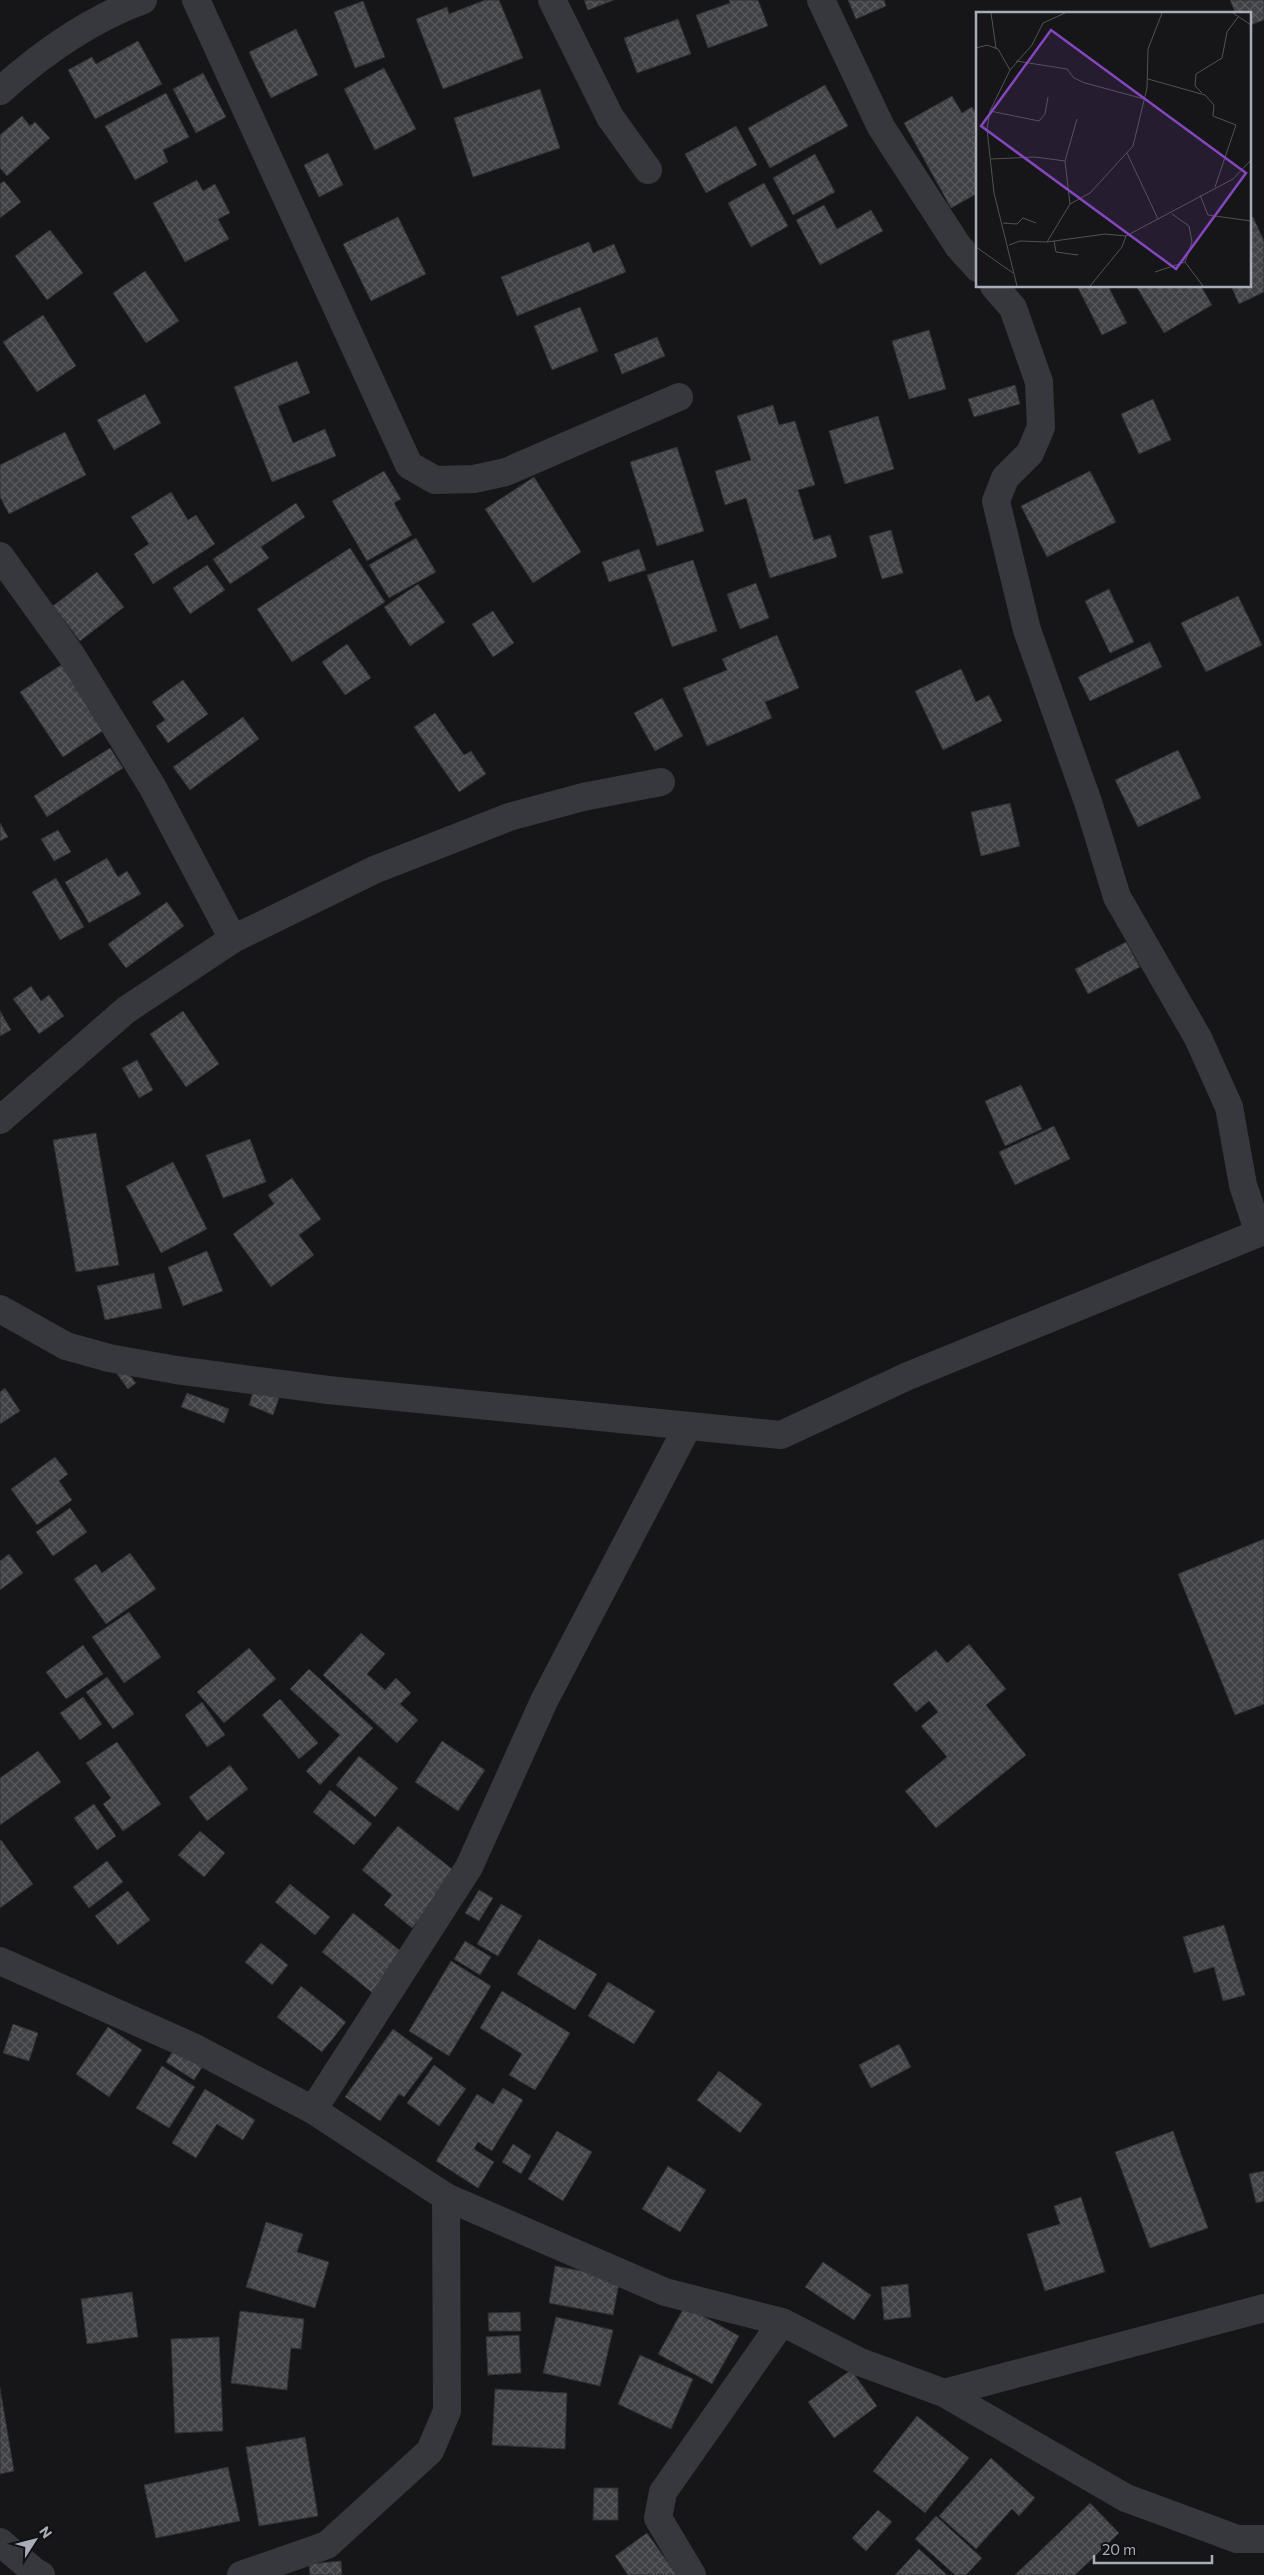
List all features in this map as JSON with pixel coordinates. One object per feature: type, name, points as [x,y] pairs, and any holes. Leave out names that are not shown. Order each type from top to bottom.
[{"type":"street","points":[[0,91],[21,72],[81,31],[121,8],[143,0]]},
{"type":"street","points":[[196,0],[409,465],[434,480],[474,479],[506,472],[679,397]]},
{"type":"street","points":[[552,0],[610,118],[648,170]]},
{"type":"street","points":[[820,0],[881,127],[958,246],[976,266]]},
{"type":"street","points":[[0,1310],[66,1346],[109,1358],[166,1368],[328,1390],[781,1435],[908,1376],[1261,1232],[1243,1185],[1229,1107],[1198,1038],[1117,897],[1089,805],[1027,630],[996,501],[1005,478],[1030,453],[1041,427],[1040,382],[1012,308],[996,288]]},
{"type":"street","points":[[0,556],[72,656],[153,788],[233,939]]},
{"type":"street","points":[[0,1120],[126,1010],[233,939],[374,870],[509,818],[583,797],[661,782]]},
{"type":"street","points":[[313,2110],[469,1867],[544,1701],[688,1426]]},
{"type":"street","points":[[0,1961],[191,2046],[313,2110],[446,2197],[666,2292],[782,2322],[860,2362],[944,2393],[1126,2498],[1237,2540],[1264,2539]]},
{"type":"street","points":[[241,2575],[328,2545],[430,2451],[447,2412],[446,2197]]},
{"type":"street","points":[[944,2393],[1264,2308]]},
{"type":"street","points":[[692,2575],[658,2518],[663,2492],[782,2322]]},
{"type":"street","points":[[0,2542],[35,2572],[42,2575]]},
{"type":"building","points":[[485,0],[499,0],[523,58],[443,89],[416,19],[447,7],[449,14]]},
{"type":"building","points":[[584,0],[614,0],[588,10]]},
{"type":"building","points":[[729,0],[758,0],[768,26],[708,48],[696,15],[730,3]]},
{"type":"building","points":[[848,0],[884,0],[886,6],[856,19]]},
{"type":"building","points":[[1230,0],[1264,0],[1264,20],[1252,24],[1252,12],[1235,12]]},
{"type":"building","points":[[363,1],[385,57],[355,68],[334,12]]},
{"type":"building","points":[[678,19],[691,54],[637,73],[624,38]]},
{"type":"building","points":[[296,29],[318,75],[271,98],[249,52]]},
{"type":"building","points":[[138,41],[162,84],[95,119],[68,70],[92,57],[96,64]]},
{"type":"building","points":[[384,68],[416,129],[375,150],[344,89]]},
{"type":"building","points":[[203,73],[226,117],[196,133],[173,89]]},
{"type":"building","points":[[825,85],[848,126],[770,168],[748,128]]},
{"type":"building","points":[[540,89],[560,148],[473,177],[454,118]]},
{"type":"building","points":[[166,93],[189,137],[163,150],[168,162],[135,180],[105,126]]},
{"type":"building","points":[[952,96],[962,113],[972,107],[976,114],[976,133],[974,134],[976,138],[976,194],[951,208],[904,123]]},
{"type":"building","points":[[22,116],[30,126],[35,122],[50,138],[7,176],[0,168],[0,135]]},
{"type":"building","points":[[736,126],[757,165],[706,193],[685,154]]},
{"type":"building","points":[[328,153],[343,185],[319,197],[304,165]]},
{"type":"building","points":[[815,154],[835,192],[793,215],[773,178]]},
{"type":"building","points":[[197,180],[203,191],[215,184],[230,213],[218,219],[229,239],[185,262],[153,203]]},
{"type":"building","points":[[4,181],[21,202],[0,218],[0,184]]},
{"type":"building","points":[[764,183],[788,226],[751,247],[728,203]]},
{"type":"building","points":[[824,205],[837,229],[871,210],[883,231],[820,265],[796,220]]},
{"type":"building","points":[[398,217],[426,274],[371,301],[343,244]]},
{"type":"building","points":[[1252,217],[1264,241],[1264,292],[1239,304],[1232,288],[1252,288]]},
{"type":"building","points":[[50,230],[83,273],[47,300],[15,256]]},
{"type":"building","points":[[589,242],[593,253],[614,244],[626,272],[517,316],[501,277]]},
{"type":"building","points":[[145,271],[179,321],[146,343],[113,293]]},
{"type":"building","points":[[1078,288],[1109,288],[1127,323],[1102,335]]},
{"type":"building","points":[[1137,288],[1202,288],[1212,305],[1164,333]]},
{"type":"building","points":[[580,307],[598,351],[552,370],[534,326]]},
{"type":"building","points":[[43,315],[76,366],[37,392],[3,342]]},
{"type":"building","points":[[929,330],[946,389],[909,399],[892,341]]},
{"type":"building","points":[[657,337],[665,356],[622,374],[614,354]]},
{"type":"building","points":[[297,361],[310,393],[278,406],[293,443],[325,429],[336,456],[272,482],[234,387]]},
{"type":"building","points":[[1015,385],[1020,404],[974,417],[968,399]]},
{"type":"building","points":[[145,394],[161,423],[114,450],[97,420]]},
{"type":"building","points":[[1153,399],[1171,440],[1139,454],[1121,414]]},
{"type":"building","points":[[773,405],[779,425],[795,421],[815,485],[798,490],[814,540],[830,535],[837,557],[770,578],[746,498],[725,505],[715,471],[751,460],[737,416]]},
{"type":"building","points":[[878,416],[894,469],[845,484],[829,431]]},
{"type":"building","points":[[65,432],[86,475],[9,514],[0,497],[0,465]]},
{"type":"building","points":[[677,447],[704,531],[657,546],[630,462]]},
{"type":"building","points":[[384,471],[401,499],[394,503],[412,535],[367,561],[332,501]]},
{"type":"building","points":[[1090,471],[1116,522],[1047,557],[1021,506]]},
{"type":"building","points":[[534,477],[581,552],[533,583],[485,509]]},
{"type":"building","points":[[171,492],[188,520],[196,515],[215,544],[153,584],[134,554],[149,544],[131,517]]},
{"type":"building","points":[[296,503],[305,517],[261,547],[269,558],[230,584],[213,559]]},
{"type":"building","points":[[891,530],[903,573],[882,579],[869,536]]},
{"type":"building","points":[[416,538],[436,572],[389,598],[369,565]]},
{"type":"building","points":[[350,548],[385,602],[292,662],[257,609]]},
{"type":"building","points":[[639,549],[646,570],[609,582],[602,562]]},
{"type":"building","points":[[693,560],[717,631],[672,647],[647,575]]},
{"type":"building","points":[[207,565],[225,590],[190,614],[173,588]]},
{"type":"building","points":[[97,572],[124,607],[80,641],[53,606]]},
{"type":"building","points":[[756,583],[769,618],[740,629],[727,594]]},
{"type":"building","points":[[418,584],[445,622],[410,646],[384,607]]},
{"type":"building","points":[[1109,589],[1134,642],[1110,653],[1085,601]]},
{"type":"building","points":[[1238,596],[1262,645],[1206,672],[1181,623]]},
{"type":"building","points":[[493,611],[514,643],[493,657],[472,624]]},
{"type":"building","points":[[777,635],[799,688],[765,702],[772,718],[707,746],[683,688],[727,670],[722,659]]},
{"type":"building","points":[[1150,642],[1162,667],[1090,701],[1078,677]]},
{"type":"building","points":[[347,644],[371,678],[345,695],[322,662]]},
{"type":"building","points":[[64,663],[107,728],[63,757],[20,692]]},
{"type":"building","points":[[961,669],[976,702],[989,695],[1002,721],[943,750],[915,691]]},
{"type":"building","points":[[183,680],[208,714],[168,743],[156,726],[165,720],[152,702]]},
{"type":"building","points":[[662,698],[683,736],[655,751],[634,713]]},
{"type":"building","points":[[435,713],[464,755],[471,751],[486,774],[459,792],[414,727]]},
{"type":"building","points":[[243,717],[259,739],[190,790],[173,767]]},
{"type":"building","points":[[110,748],[123,768],[47,817],[34,796]]},
{"type":"building","points":[[1178,750],[1201,798],[1138,827],[1115,780]]},
{"type":"building","points":[[1010,803],[1020,846],[981,856],[971,812]]},
{"type":"building","points":[[0,823],[8,837],[0,841]]},
{"type":"building","points":[[58,830],[71,852],[54,861],[41,839]]},
{"type":"building","points":[[107,858],[118,877],[127,871],[141,894],[89,923],[65,882]]},
{"type":"building","points":[[56,878],[84,927],[60,940],[32,892]]},
{"type":"building","points":[[167,902],[184,926],[126,968],[108,944]]},
{"type":"building","points":[[1126,942],[1140,967],[1088,994],[1075,969]]},
{"type":"building","points":[[31,986],[41,1001],[49,995],[64,1016],[39,1034],[13,999]]},
{"type":"building","points":[[0,1011],[11,1030],[0,1036]]},
{"type":"building","points":[[183,1011],[219,1064],[186,1087],[150,1034]]},
{"type":"building","points":[[137,1060],[153,1090],[139,1098],[122,1068]]},
{"type":"building","points":[[1021,1085],[1042,1129],[1005,1146],[985,1101]]},
{"type":"building","points":[[1054,1126],[1070,1159],[1015,1185],[999,1152]]},
{"type":"building","points":[[96,1133],[119,1265],[76,1272],[53,1140]]},
{"type":"building","points":[[250,1139],[266,1182],[223,1198],[206,1155]]},
{"type":"building","points":[[173,1162],[207,1229],[161,1253],[126,1186]]},
{"type":"building","points":[[292,1178],[321,1219],[299,1235],[314,1255],[271,1287],[233,1234],[274,1204],[268,1195]]},
{"type":"building","points":[[207,1251],[223,1291],[183,1306],[168,1267]]},
{"type":"building","points":[[154,1273],[162,1308],[105,1320],[97,1286]]},
{"type":"building","points":[[125,1369],[136,1383],[128,1389],[117,1374]]},
{"type":"building","points":[[5,1388],[20,1411],[0,1424],[0,1392]]},
{"type":"building","points":[[254,1389],[279,1398],[273,1415],[249,1405]]},
{"type":"building","points":[[187,1393],[229,1409],[224,1423],[181,1407]]},
{"type":"building","points":[[55,1457],[68,1474],[59,1481],[72,1500],[37,1525],[11,1489]]},
{"type":"building","points":[[70,1508],[87,1532],[53,1556],[36,1532]]},
{"type":"building","points":[[1264,1539],[1264,1704],[1235,1715],[1178,1574]]},
{"type":"building","points":[[130,1553],[156,1589],[106,1624],[74,1579],[96,1564],[102,1573]]},
{"type":"building","points":[[9,1554],[23,1573],[0,1590],[0,1561]]},
{"type":"building","points":[[129,1612],[161,1657],[124,1683],[92,1637]]},
{"type":"building","points":[[361,1633],[385,1654],[367,1674],[385,1690],[396,1678],[411,1693],[400,1704],[418,1720],[397,1743],[323,1675]]},
{"type":"building","points":[[969,1644],[1006,1689],[986,1705],[1026,1755],[936,1828],[905,1791],[947,1757],[921,1726],[938,1712],[929,1701],[916,1712],[893,1684],[936,1650],[947,1663]]},
{"type":"building","points":[[83,1645],[103,1674],[66,1699],[46,1672]]},
{"type":"building","points":[[249,1648],[276,1679],[224,1723],[197,1692]]},
{"type":"building","points":[[309,1669],[373,1728],[320,1785],[306,1771],[340,1735],[290,1689]]},
{"type":"building","points":[[107,1677],[134,1714],[113,1729],[86,1692]]},
{"type":"building","points":[[83,1697],[102,1724],[80,1740],[60,1713]]},
{"type":"building","points":[[280,1699],[318,1743],[299,1759],[262,1715]]},
{"type":"building","points":[[202,1702],[225,1735],[207,1747],[185,1715]]},
{"type":"building","points":[[442,1741],[485,1770],[458,1811],[415,1782]]},
{"type":"building","points":[[117,1742],[161,1804],[123,1831],[103,1804],[111,1798],[86,1763]]},
{"type":"building","points":[[38,1751],[61,1782],[0,1825],[0,1778]]},
{"type":"building","points":[[359,1756],[398,1788],[375,1817],[336,1785]]},
{"type":"building","points":[[230,1765],[248,1789],[207,1821],[189,1797]]},
{"type":"building","points":[[330,1790],[372,1824],[354,1845],[313,1812]]},
{"type":"building","points":[[94,1804],[116,1836],[97,1850],[74,1818]]},
{"type":"building","points":[[398,1826],[457,1873],[412,1928],[384,1905],[392,1895],[362,1870]]},
{"type":"building","points":[[200,1831],[225,1853],[204,1877],[178,1855]]},
{"type":"building","points":[[0,1841],[33,1884],[0,1908]]},
{"type":"building","points":[[107,1861],[123,1882],[89,1908],[73,1887]]},
{"type":"building","points":[[290,1884],[330,1917],[315,1935],[275,1902]]},
{"type":"building","points":[[479,1890],[493,1898],[479,1921],[465,1913]]},
{"type":"building","points":[[128,1891],[150,1920],[118,1945],[95,1916]]},
{"type":"building","points":[[501,1904],[522,1916],[498,1956],[477,1944]]},
{"type":"building","points":[[353,1913],[407,1956],[375,1995],[322,1952]]},
{"type":"building","points":[[1224,1925],[1245,1995],[1223,2001],[1214,1967],[1194,1973],[1183,1937]]},
{"type":"building","points":[[539,1939],[597,1974],[575,2010],[517,1974]]},
{"type":"building","points":[[465,1941],[491,1957],[480,1975],[454,1959]]},
{"type":"building","points":[[261,1943],[288,1965],[272,1985],[245,1962]]},
{"type":"building","points":[[451,1961],[491,1986],[449,2056],[409,2031]]},
{"type":"building","points":[[608,1982],[655,2011],[634,2044],[588,2016]]},
{"type":"building","points":[[301,1986],[346,2022],[322,2052],[277,2017]]},
{"type":"building","points":[[502,1991],[570,2033],[535,2090],[509,2075],[522,2054],[480,2028]]},
{"type":"building","points":[[13,2024],[38,2033],[29,2061],[3,2053]]},
{"type":"building","points":[[108,2027],[142,2050],[109,2097],[76,2074]]},
{"type":"building","points":[[393,2029],[433,2058],[404,2097],[399,2094],[380,2121],[345,2097]]},
{"type":"building","points":[[178,2043],[206,2061],[194,2080],[166,2062]]},
{"type":"building","points":[[899,2044],[911,2067],[871,2088],[859,2065]]},
{"type":"building","points":[[434,2065],[466,2089],[439,2126],[407,2103]]},
{"type":"building","points":[[162,2066],[195,2087],[169,2128],[136,2108]]},
{"type":"building","points":[[719,2071],[762,2104],[740,2133],[697,2100]]},
{"type":"building","points":[[503,2088],[523,2100],[492,2151],[478,2142],[474,2149],[494,2162],[478,2188],[436,2161],[477,2094],[493,2104]]},
{"type":"building","points":[[205,2089],[255,2120],[243,2140],[217,2124],[196,2158],[172,2143]]},
{"type":"building","points":[[557,2131],[592,2152],[563,2201],[528,2179]]},
{"type":"building","points":[[1173,2131],[1208,2228],[1150,2248],[1115,2152]]},
{"type":"building","points":[[513,2144],[531,2156],[521,2174],[502,2162]]},
{"type":"building","points":[[668,2166],[706,2190],[680,2232],[642,2209]]},
{"type":"building","points":[[1264,2171],[1264,2201],[1256,2203],[1249,2174]]},
{"type":"building","points":[[1081,2197],[1105,2272],[1045,2291],[1027,2234],[1060,2224],[1054,2206]]},
{"type":"building","points":[[266,2222],[303,2234],[297,2252],[329,2262],[315,2308],[246,2287]]},
{"type":"building","points":[[823,2262],[871,2295],[854,2320],[805,2287]]},
{"type":"building","points":[[555,2266],[620,2278],[613,2315],[549,2303]]},
{"type":"building","points":[[908,2284],[911,2317],[884,2320],[881,2287]]},
{"type":"building","points":[[132,2292],[138,2337],[87,2344],[81,2299]]},
{"type":"building","points":[[685,2306],[739,2336],[712,2384],[658,2354]]},
{"type":"building","points":[[240,2311],[304,2319],[301,2349],[291,2348],[287,2390],[231,2383]]},
{"type":"building","points":[[520,2312],[521,2331],[489,2331],[488,2313]]},
{"type":"building","points":[[556,2317],[613,2330],[600,2386],[543,2373]]},
{"type":"building","points":[[519,2335],[521,2373],[488,2375],[486,2337]]},
{"type":"building","points":[[219,2337],[223,2431],[175,2433],[171,2339]]},
{"type":"building","points":[[640,2355],[693,2379],[671,2429],[618,2404]]},
{"type":"building","points":[[851,2370],[877,2406],[834,2438],[808,2402]]},
{"type":"building","points":[[0,2388],[14,2471],[0,2474]]},
{"type":"building","points":[[495,2389],[567,2393],[565,2449],[492,2445]]},
{"type":"building","points":[[917,2416],[969,2458],[925,2513],[873,2471]]},
{"type":"building","points":[[305,2437],[318,2516],[259,2526],[246,2447]]},
{"type":"building","points":[[991,2458],[1035,2498],[1019,2516],[1012,2509],[976,2549],[939,2516]]},
{"type":"building","points":[[228,2467],[240,2521],[156,2538],[144,2485]]},
{"type":"building","points":[[594,2488],[618,2488],[618,2520],[593,2520]]},
{"type":"building","points":[[1090,2503],[1119,2533],[1075,2575],[1015,2575]]},
{"type":"building","points":[[878,2510],[892,2522],[866,2551],[852,2538]]},
{"type":"building","points":[[936,2516],[982,2558],[966,2575],[955,2575],[915,2539]]},
{"type":"building","points":[[647,2533],[677,2575],[628,2575],[615,2556]]},
{"type":"building","points":[[919,2549],[947,2575],[895,2575]]},
{"type":"building","points":[[341,2561],[342,2575],[310,2575],[309,2564]]}]
